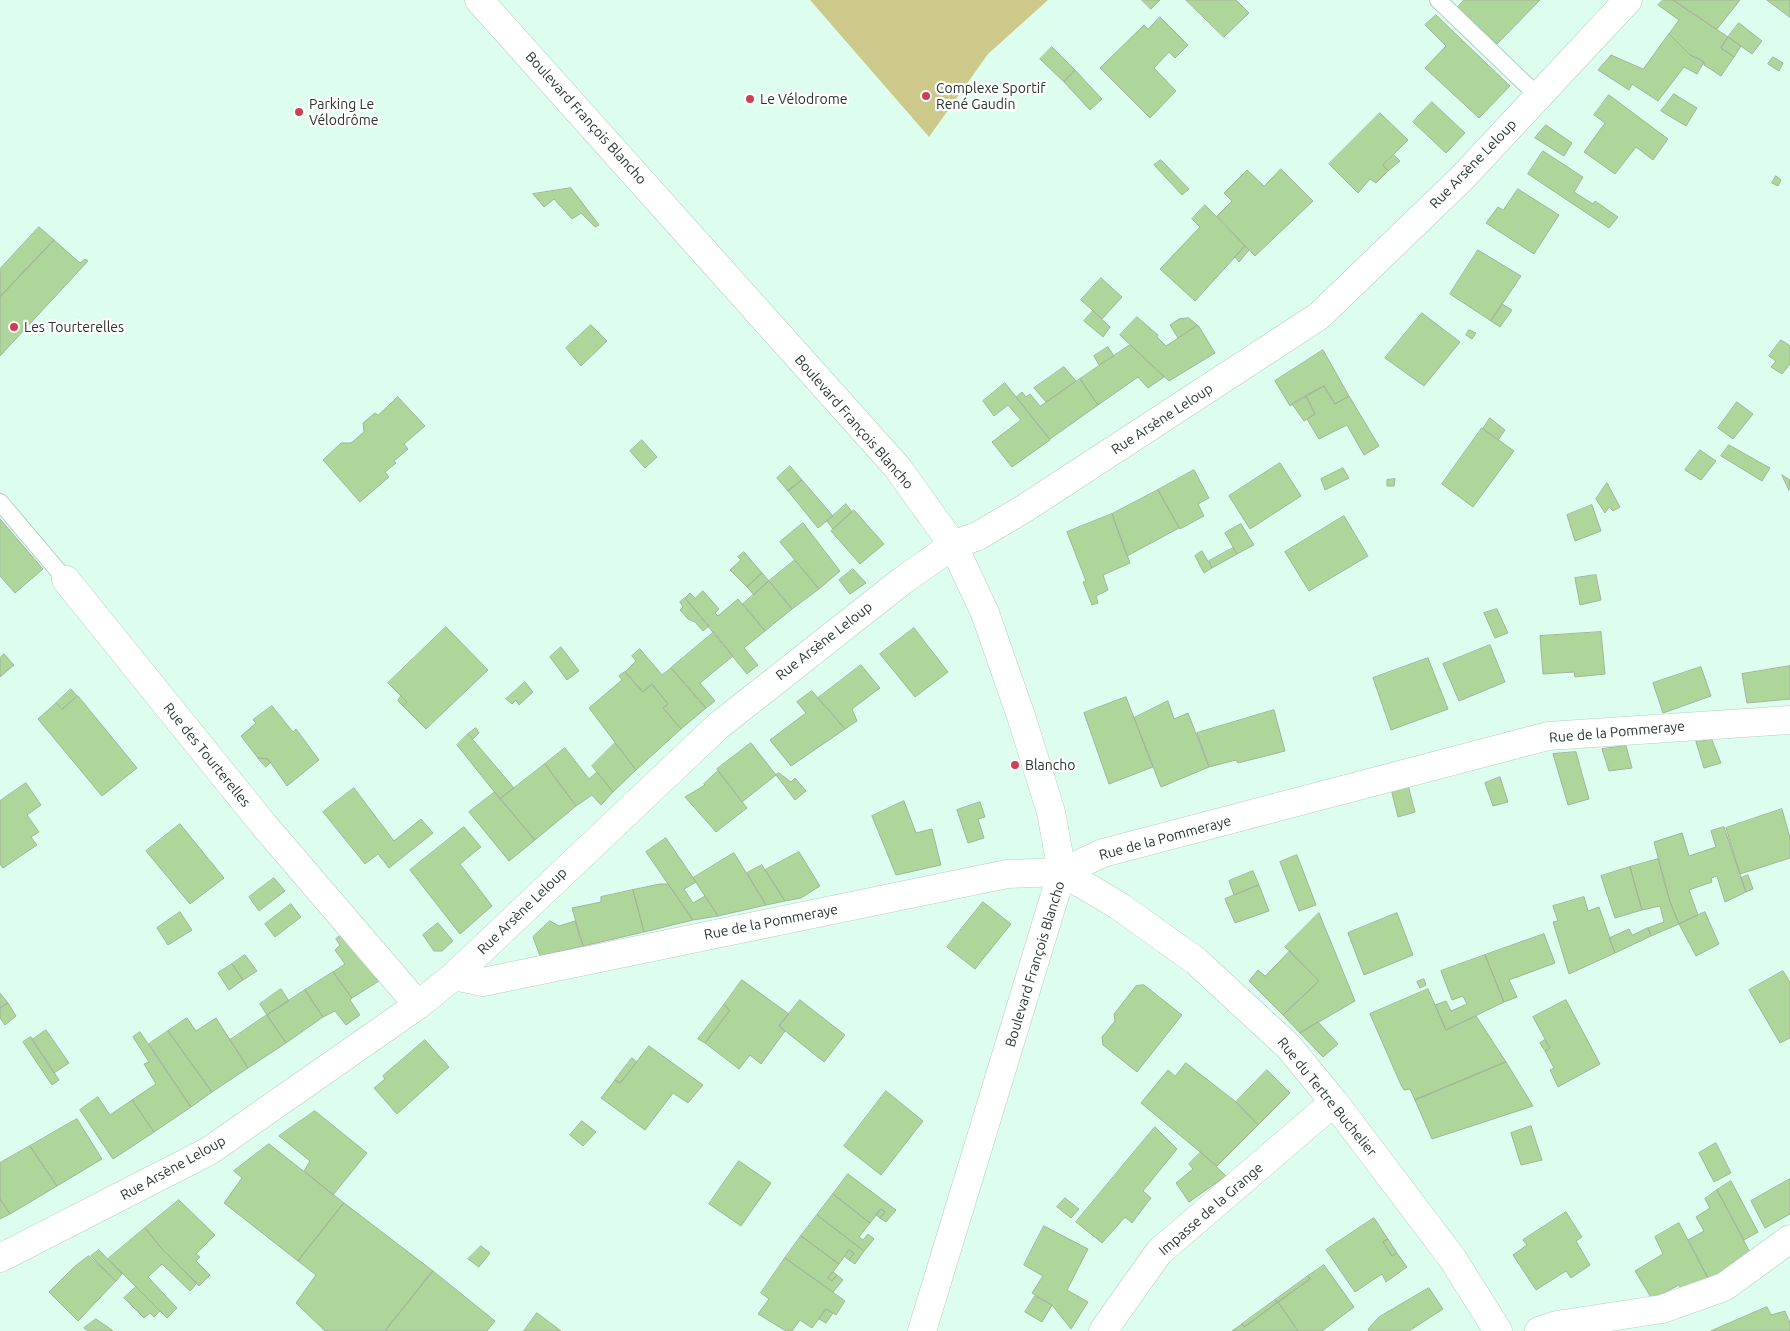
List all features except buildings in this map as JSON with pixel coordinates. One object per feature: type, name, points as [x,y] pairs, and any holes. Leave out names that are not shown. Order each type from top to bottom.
[{"type":"street","name":"Boulevard François Blancho","points":[[479,0],[897,467],[953,545],[985,613],[1005,668],[1051,812],[1062,872],[922,1331]]},
{"type":"street","name":"Rue Arsène Leloup","points":[[0,1258],[210,1151],[418,1005],[454,976],[718,726],[894,586],[953,545],[978,536],[1025,508],[1319,316],[1463,177],[1628,0]]},
{"type":"street","name":"Rue des Tourterelles","points":[[66,580],[257,816],[418,1005]]},
{"type":"street","name":"Rue de la Pommeraye","points":[[454,976],[483,982],[1007,874],[1062,872],[1103,853],[1548,736],[1784,720]]},
{"type":"street","name":"Rue du Tertre Buchelier","points":[[1062,872],[1119,906],[1196,961],[1289,1047],[1334,1102],[1452,1258],[1498,1331]]},
{"type":"street","name":"Impasse de la Grange","points":[[1103,1331],[1159,1252],[1334,1102]]},
{"type":"street","points":[[1538,1331],[1557,1325],[1662,1310],[1724,1287],[1790,1240]]},
{"type":"lane","points":[[1438,0],[1538,96]]},
{"type":"lane","name":"Rue des Tourterelles","points":[[0,502],[66,580]]},
{"type":"shaded area","name":"Complexe Sportif René Gaudin","points":[[810,0],[1048,0],[988,54],[929,137]]},
{"type":"place","name":"Complexe Sportif René Gaudin","points":[[926,96]]},
{"type":"place","name":"Le Vélodrome","points":[[750,99]]},
{"type":"place","name":"Parking Le Vélodrôme","points":[[299,112]]},
{"type":"place","name":"Les Tourterelles","points":[[14,327]]},
{"type":"place","name":"Blancho","points":[[1015,765]]}]
